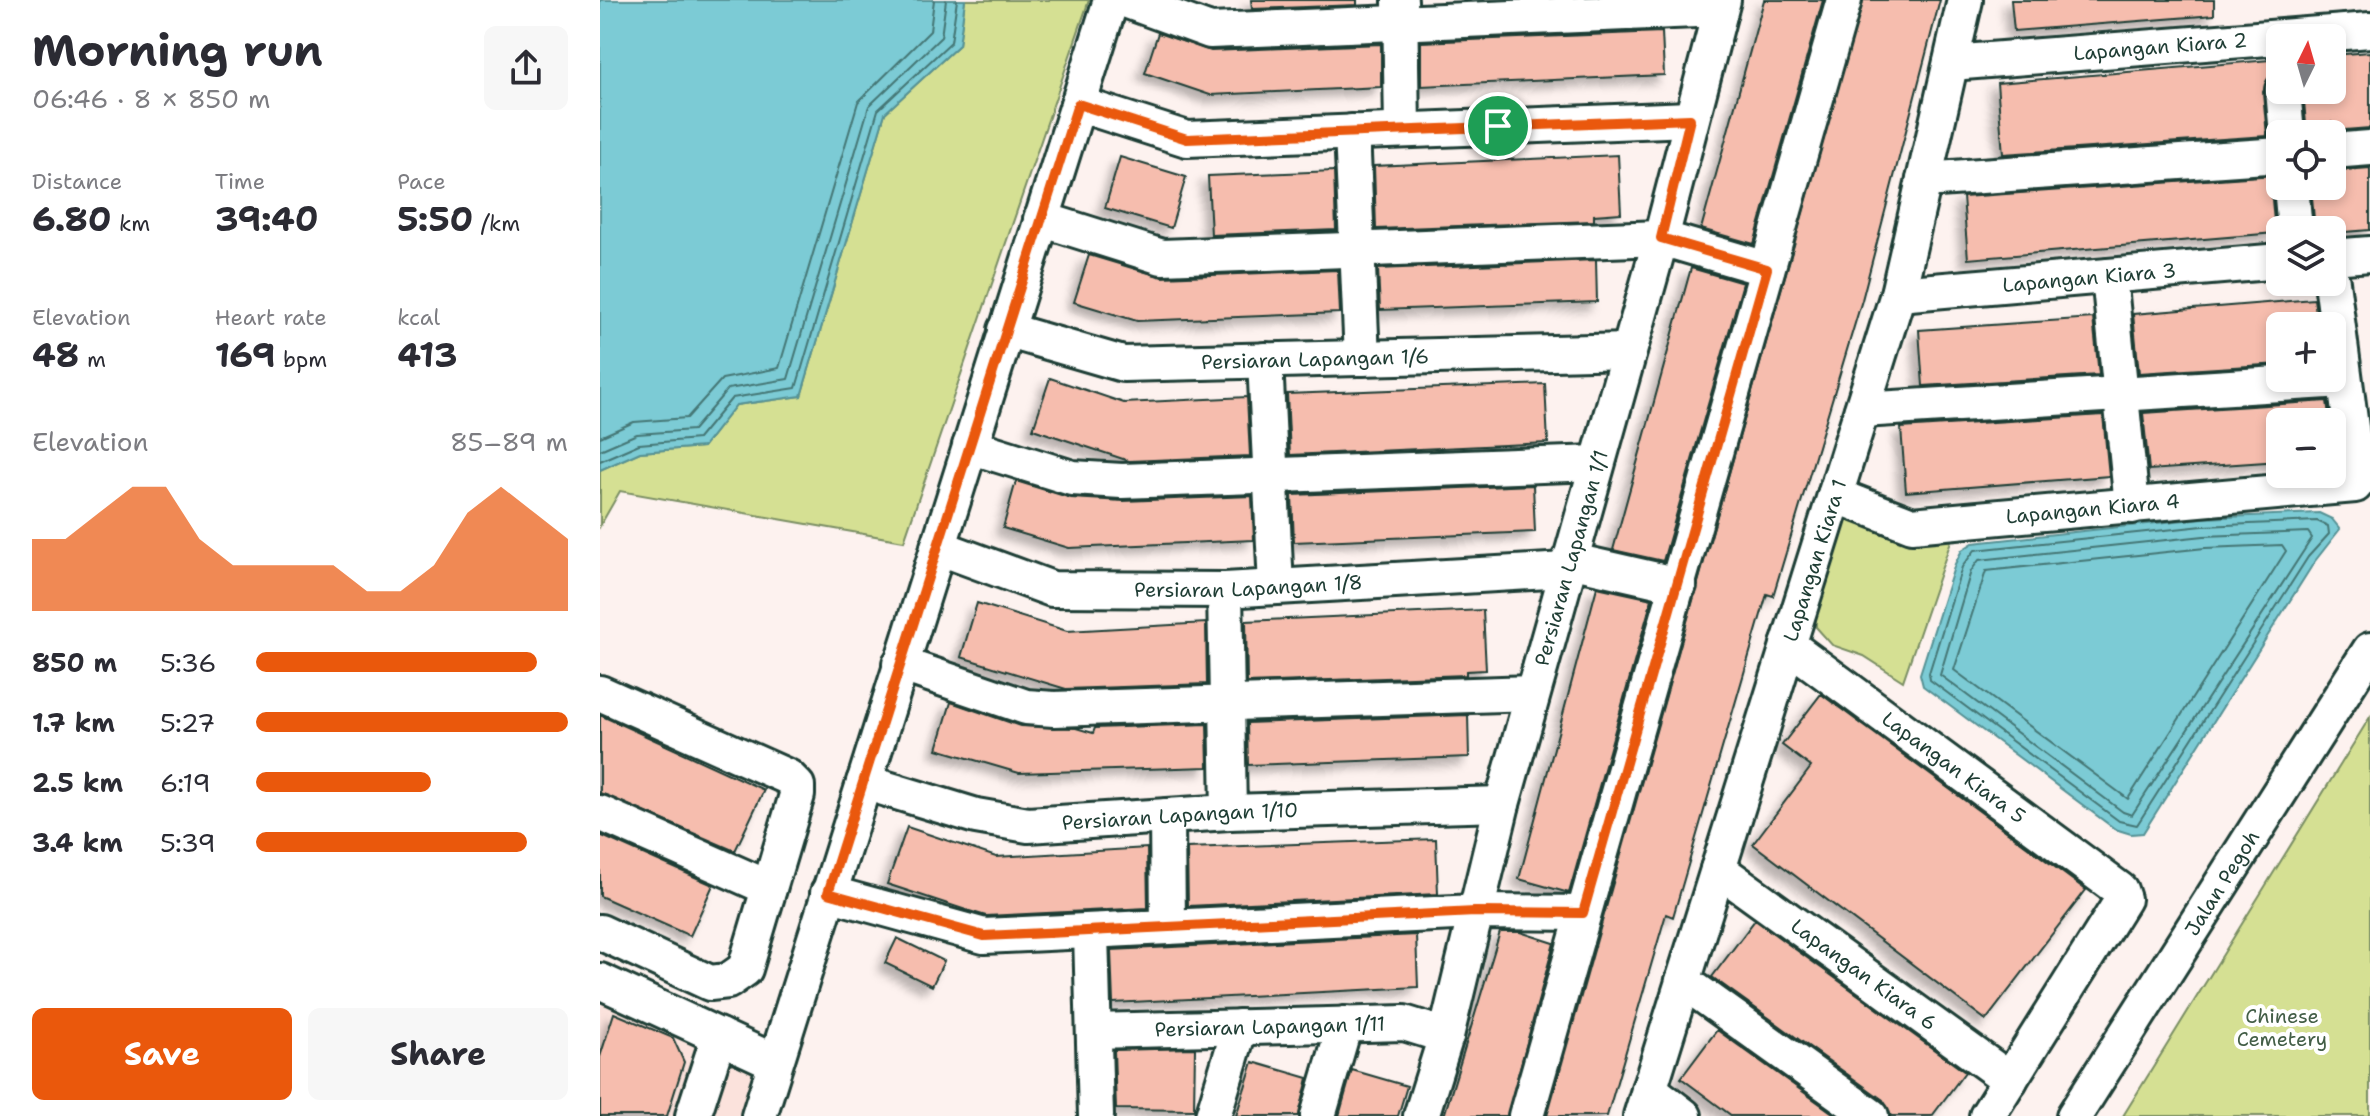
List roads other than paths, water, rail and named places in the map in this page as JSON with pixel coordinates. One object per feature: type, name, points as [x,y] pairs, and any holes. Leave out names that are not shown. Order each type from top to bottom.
[{"type":"street","points":[[759,1116],[1111,0]]},
{"type":"street","points":[[1125,0],[1210,31],[1400,12],[1722,4]]},
{"type":"street","points":[[1526,1116],[1844,0]]},
{"type":"street","name":"Lapangan Kiara 1","points":[[1645,1102],[1898,294],[1965,0]]},
{"type":"street","name":"Persiaran Lapangan 1/1","points":[[1421,1116],[1446,1036],[1532,693],[1661,238],[1722,4]]},
{"type":"street","points":[[1400,12],[1402,130]]},
{"type":"street","name":"Lapangan Kiara 2","points":[[2346,35],[2370,30]]},
{"type":"street","name":"Lapangan Kiara 2","points":[[1951,63],[2266,51]]},
{"type":"street","points":[[1078,104],[1187,139],[1690,119]]},
{"type":"street","points":[[1352,132],[1362,358]]},
{"type":"street","points":[[2346,150],[2370,148]]},
{"type":"street","points":[[1924,180],[2266,156]]},
{"type":"street","points":[[1041,219],[1162,257],[1661,238],[1767,269]]},
{"type":"street","points":[[2346,256],[2370,254]]},
{"type":"street","name":"Lapangan Kiara 3","points":[[1898,294],[2266,262]]},
{"type":"street","points":[[2109,276],[2132,506]]},
{"type":"street","name":"Persiaran Lapangan 1/6","points":[[1006,330],[1123,364],[1629,351]]},
{"type":"street","points":[[1265,360],[1276,587]]},
{"type":"street","points":[[1862,410],[2266,385]]},
{"type":"street","name":"Lapangan Kiara 4","points":[[1835,495],[1912,525],[2355,485],[2358,481],[2345,392]]},
{"type":"street","points":[[970,446],[1072,478],[1122,481],[1597,463]]},
{"type":"street","name":"Persiaran Lapangan 1/8","points":[[938,547],[1052,589],[1225,590],[1568,565],[1679,585]]},
{"type":"street","points":[[1225,590],[1229,812]]},
{"type":"street","name":"Lapangan Kiara 5","points":[[1788,645],[2120,890],[2123,899],[2010,1080]]},
{"type":"street","name":"Jalan Pegoh","points":[[2074,1116],[2370,650]]},
{"type":"street","points":[[900,664],[1026,707],[1054,709],[1532,693]]},
{"type":"street","points":[[600,693],[788,777],[797,786],[745,969],[728,981],[710,983],[600,932]]},
{"type":"street","name":"Persiaran Lapangan 1/10","points":[[864,782],[976,816],[1028,825],[1229,812],[1502,804]]},
{"type":"street","points":[[600,813],[769,888]]},
{"type":"street","points":[[1167,816],[1168,927]]},
{"type":"street","name":"Lapangan Kiara 6","points":[[1718,869],[2010,1080]]},
{"type":"street","points":[[828,893],[984,936],[1475,912],[1583,913]]},
{"type":"street","points":[[1091,933],[1096,1116]]},
{"type":"street","points":[[1683,981],[1871,1116]]},
{"type":"street","points":[[603,993],[719,1036],[775,1062]]},
{"type":"street","name":"Persiaran Lapangan 1/11","points":[[1094,1031],[1404,1023],[1446,1036]]},
{"type":"street","points":[[1318,1116],[1345,1024]]},
{"type":"street","points":[[1213,1116],[1240,1027]]},
{"type":"street","points":[[693,1116],[719,1036]]},
{"type":"street","points":[[1987,1116],[2010,1080]]},
{"type":"street","points":[[1645,1102],[1684,1116]]},
{"type":"water","points":[[600,0],[965,0],[959,45],[885,113],[801,396],[736,405],[703,447],[640,452],[600,470]]},
{"type":"water","points":[[2319,513],[2332,519],[2340,529],[2315,561],[2143,833],[2131,834],[2115,829],[1923,686],[1920,674],[1955,564],[1962,550],[1973,543],[2203,518]]},
{"type":"park label","name":"Chinese Cemetery","points":[[2282,1028]]}]
